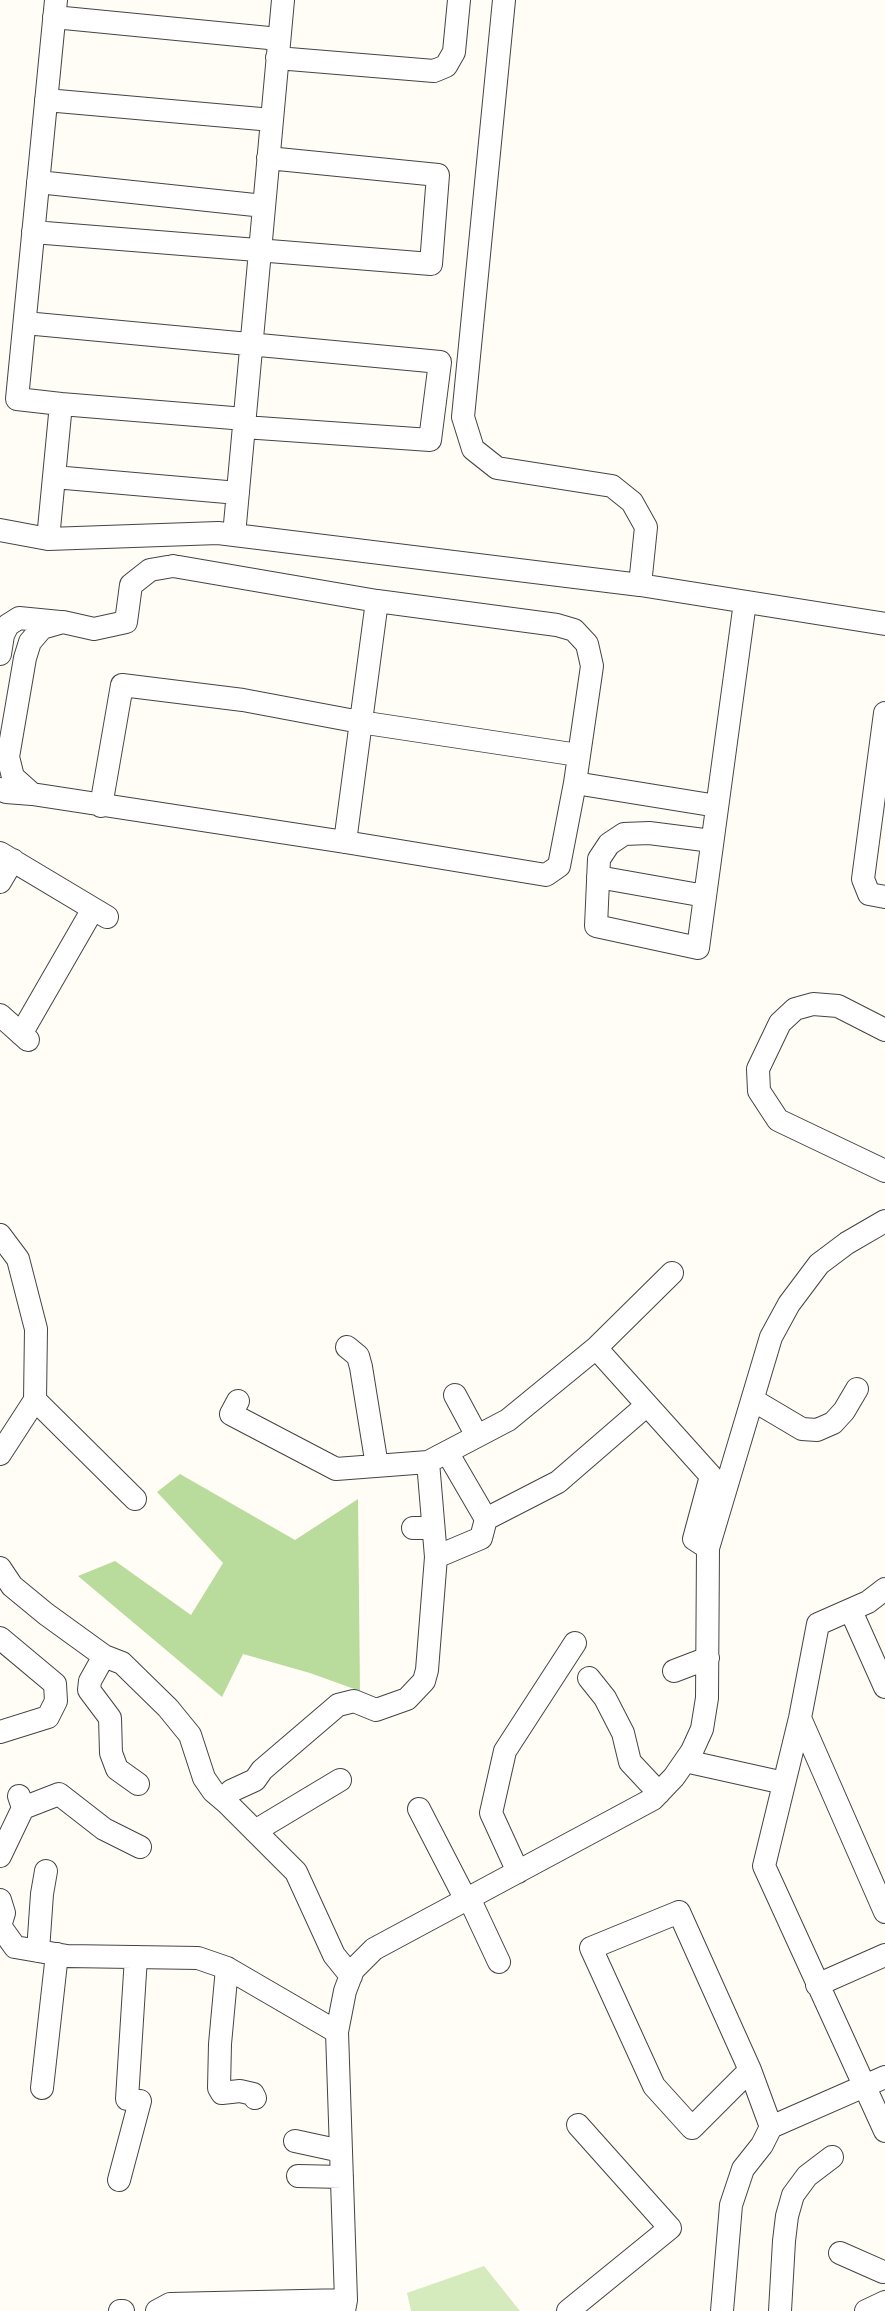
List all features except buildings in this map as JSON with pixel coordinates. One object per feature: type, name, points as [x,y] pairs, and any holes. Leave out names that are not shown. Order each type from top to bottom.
[{"type":"street","points":[[234,535],[283,0]]},
{"type":"street","points":[[25,323],[440,362],[430,440],[244,423],[17,399],[55,8],[278,48],[434,71],[446,66],[454,52],[459,0]]},
{"type":"street","points":[[504,0],[463,417],[473,449],[497,468],[612,486],[632,502],[646,527],[640,585]]},
{"type":"street","points":[[46,100],[272,120]]},
{"type":"street","points":[[33,232],[431,264],[438,175],[268,158]]},
{"type":"street","points":[[38,182],[264,206]]},
{"type":"street","points":[[48,539],[61,404]]},
{"type":"street","points":[[54,477],[238,493]]},
{"type":"street","points":[[0,530],[48,539],[218,533],[640,585],[885,624]]},
{"type":"street","points":[[0,654],[3,635],[8,625],[19,618],[63,622],[94,629],[126,622],[131,585],[150,570],[173,566],[377,601],[557,625],[574,630],[587,644],[592,666],[575,783],[559,866],[546,875],[345,842],[101,806],[32,794],[6,792],[0,789]]},
{"type":"street","points":[[345,842],[377,601]]},
{"type":"street","points":[[712,842],[649,833],[624,834],[609,844],[599,859],[596,926],[698,948],[745,602]]},
{"type":"street","points":[[32,794],[13,777],[8,757],[25,658],[30,642],[42,628],[63,622]]},
{"type":"street","points":[[101,806],[122,684],[243,700],[360,722],[578,755]]},
{"type":"street","points":[[885,713],[880,787],[863,879],[869,894],[885,897]]},
{"type":"street","points":[[575,783],[717,806]]},
{"type":"street","points":[[0,882],[6,857],[100,913],[24,1037],[0,1015]]},
{"type":"street","points":[[598,877],[705,896]]},
{"type":"street","points":[[885,1030],[838,1006],[813,1004],[796,1009],[780,1023],[758,1068],[758,1076],[759,1091],[778,1120],[885,1171]]},
{"type":"street","points":[[157,2311],[170,2304],[345,2306],[337,2032],[341,2005],[353,1970],[374,1949],[653,1799],[674,1778],[702,1729],[708,1698],[708,1548],[771,1337],[789,1304],[819,1264],[847,1243],[885,1222]]},
{"type":"street","points":[[0,1235],[18,1260],[36,1329],[35,1400],[0,1454]]},
{"type":"street","points":[[238,1400],[232,1414],[336,1469],[428,1462],[508,1420],[596,1348],[668,1284]]},
{"type":"street","points":[[347,1347],[358,1356],[361,1367],[377,1466]]},
{"type":"street","points":[[596,1348],[711,1476],[694,1539],[708,1548]]},
{"type":"street","points":[[753,1400],[802,1429],[816,1430],[833,1423],[844,1411],[857,1389]]},
{"type":"street","points":[[455,1395],[477,1436]]},
{"type":"street","points":[[35,1400],[135,1499]]},
{"type":"street","points":[[436,1557],[480,1538],[486,1519],[558,1482],[647,1405]]},
{"type":"street","points":[[447,1452],[486,1519]]},
{"type":"street","points":[[226,1802],[231,1791],[255,1780],[262,1770],[338,1705],[354,1701],[376,1710],[407,1699],[424,1681],[420,1652],[436,1557],[423,1528],[428,1462]]},
{"type":"street","points":[[0,1568],[12,1586],[46,1614],[104,1656],[122,1663],[168,1708],[190,1735],[204,1778],[213,1791],[226,1802],[296,1872],[334,1954],[351,1976]]},
{"type":"street","points":[[885,1589],[868,1602],[851,1611],[818,1624],[800,1718],[764,1866],[885,2131]]},
{"type":"street","points":[[851,1611],[885,1687]]},
{"type":"street","points":[[0,1638],[55,1684],[56,1701],[48,1717],[0,1732]]},
{"type":"street","points":[[518,1872],[491,1813],[505,1750],[575,1643]]},
{"type":"street","points":[[104,1656],[90,1680],[89,1690],[110,1718],[111,1753],[117,1769],[138,1784]]},
{"type":"street","points":[[674,1671],[708,1658]]},
{"type":"street","points":[[589,1678],[605,1698],[623,1733],[630,1762],[659,1793]]},
{"type":"street","points":[[800,1718],[885,1912]]},
{"type":"street","points":[[685,1761],[784,1783]]},
{"type":"street","points":[[255,1831],[340,1780]]},
{"type":"street","points":[[0,1856],[21,1802],[59,1794],[104,1829],[140,1847]]},
{"type":"street","points":[[419,1809],[499,1962]]},
{"type":"street","points":[[42,2088],[47,1953],[42,1894],[46,1871]]},
{"type":"street","points":[[0,1900],[4,1913],[0,1926],[15,1947],[47,1953],[198,1958],[227,1968],[337,2032]]},
{"type":"street","points":[[750,2070],[692,2128],[654,2086],[591,1948],[679,1912],[750,2070],[771,2127]]},
{"type":"street","points":[[818,1985],[885,1955]]},
{"type":"street","points":[[119,2180],[140,2101],[127,2099],[136,1957]]},
{"type":"street","points":[[227,1968],[220,2044],[219,2088],[222,2093],[240,2091],[253,2094],[255,2098]]},
{"type":"street","points":[[722,2311],[731,2206],[744,2169],[762,2145],[771,2127],[885,2078]]},
{"type":"street","points":[[568,2311],[670,2228],[578,2125]]},
{"type":"street","points":[[295,2141],[341,2151]]},
{"type":"street","points":[[780,2311],[784,2241],[787,2216],[793,2195],[807,2176],[832,2157]]},
{"type":"street","points":[[298,2176],[342,2177]]},
{"type":"street","points":[[840,2253],[884,2272]]},
{"type":"street","points":[[866,2311],[885,2302]]},
{"type":"green space","points":[[180,1474],[295,1540],[358,1499],[360,1691],[310,1673],[243,1654],[222,1697],[78,1576],[115,1561],[191,1615],[223,1563],[157,1492]]},
{"type":"green space","points":[[484,2266],[520,2311],[411,2311],[407,2293]]}]
